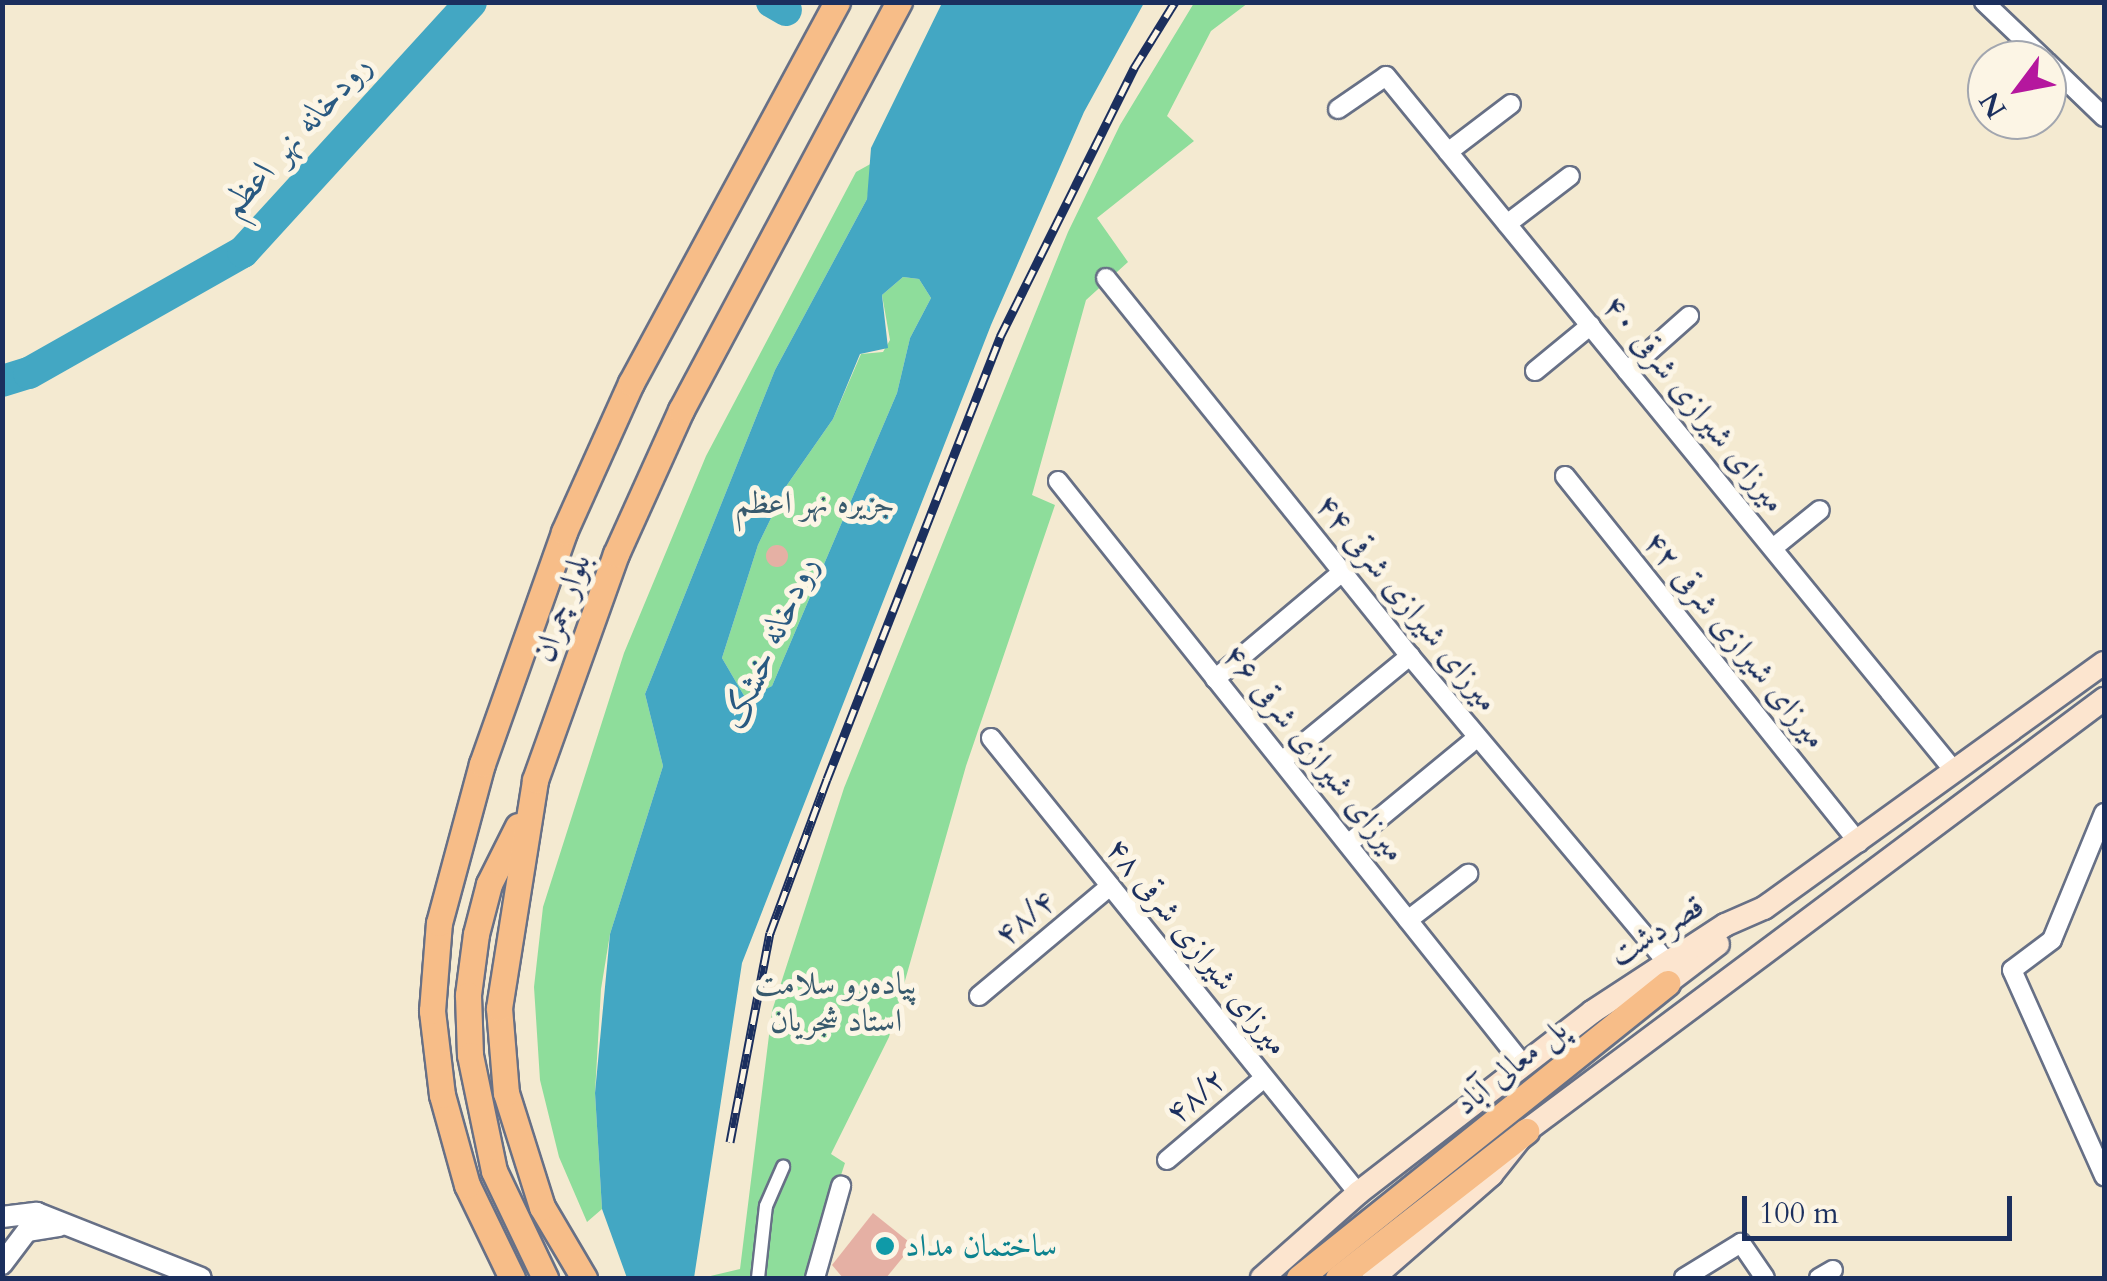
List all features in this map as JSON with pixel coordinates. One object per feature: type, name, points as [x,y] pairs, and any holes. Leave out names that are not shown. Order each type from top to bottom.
[{"type":"main road","name":"بلوار چمران","points":[[512,1278],[467,1185],[442,1095],[432,1011],[439,923],[482,764],[564,532],[632,383],[837,2]]},
{"type":"main road","name":"بلوار چمران","points":[[584,1278],[542,1206],[506,1092],[498,1008],[533,794],[616,554],[682,410],[899,2]]},
{"type":"main road","points":[[1859,843],[2104,663]]},
{"type":"main road","points":[[1373,1278],[1491,1175],[1526,1131],[2104,699]]},
{"type":"main road","points":[[533,794],[489,884],[468,996],[470,1054],[494,1172],[545,1278]]},
{"type":"main road","name":"پل معالی آباد","points":[[1300,1278],[1667,972],[1859,843]]},
{"type":"main road","name":"قصردشت","points":[[1262,1278],[1358,1192],[1522,1063],[1667,972]]},
{"type":"main road","name":"پل معالی آباد","points":[[1338,1278],[1526,1131]]},
{"type":"street","points":[[1984,2],[2024,40]]},
{"type":"street","name":"۴۰ میرزای شیرازی شرقی","points":[[1338,110],[1386,76],[1955,772]]},
{"type":"street","points":[[2067,79],[2102,110]]},
{"type":"street","points":[[1448,152],[1511,104]]},
{"type":"street","points":[[1507,224],[1570,176]]},
{"type":"street","name":"۴۴ میرزای شیرازی شرقی","points":[[1106,278],[1667,972]]},
{"type":"street","points":[[1627,370],[1689,316]]},
{"type":"street","points":[[1535,370],[1590,325]]},
{"type":"street","name":"۴۲ میرزای شیرازی شرقی","points":[[1564,476],[1859,843]]},
{"type":"street","name":"۴۶ میرزای شیرازی شرقی","points":[[1058,481],[1522,1063]]},
{"type":"street","points":[[1773,548],[1820,510]]},
{"type":"street","points":[[1216,679],[1342,572]]},
{"type":"street","points":[[1282,761],[1410,656]]},
{"type":"street","points":[[1348,844],[1478,737]]},
{"type":"street","name":"۴۸ میرزای شیرازی شرقی","points":[[991,738],[1358,1192]]},
{"type":"street","points":[[2104,813],[2052,940],[2012,970],[2104,1176]]},
{"type":"street","points":[[1408,920],[1468,874]]},
{"type":"street","name":"۴۸/۴","points":[[979,996],[1110,886]]},
{"type":"street","name":"۴۸/۲","points":[[1167,1160],[1264,1078]]},
{"type":"street","points":[[758,1278],[766,1206],[783,1167]]},
{"type":"street","points":[[814,1278],[841,1186]]},
{"type":"street","points":[[2,1217],[37,1213],[60,1226],[201,1278]]},
{"type":"street","points":[[2,1264],[28,1231],[60,1226]]},
{"type":"street","points":[[1684,1278],[1741,1242],[1764,1278]]},
{"type":"green space","name":"پیاده‌رو سلامت استاد شجریان","points":[[1194,3],[1248,3],[1211,31],[1167,116],[1194,141],[1097,218],[1128,262],[1086,300],[1032,495],[1055,505],[966,766],[889,1037],[831,1154],[845,1163],[807,1278],[702,1278],[740,1269],[772,1011],[844,788],[1068,232],[1120,125]]},
{"type":"green space","points":[[874,162],[867,199],[775,370],[645,694],[663,766],[610,934],[601,989],[595,1093],[602,1209],[587,1222],[559,1157],[540,1080],[534,987],[543,907],[624,653],[706,456],[856,172]]},
{"type":"green space","name":"جزیره نهر اعظم","points":[[903,277],[919,279],[931,298],[910,338],[897,393],[772,686],[746,699],[722,658],[758,545],[787,485],[833,419],[861,354],[883,352],[890,340],[882,295]]},
{"type":"water","points":[[942,3],[1144,3],[1084,112],[991,325],[742,963],[694,1278],[627,1278],[602,1209],[595,1093],[610,934],[663,766],[645,694],[775,370],[867,199],[871,148]],"holes":[[[903,277],[919,279],[931,298],[910,338],[897,393],[772,686],[746,699],[722,658],[758,545],[787,485],[833,419],[860,354],[888,348],[882,295]]]},
{"type":"building","points":[[777,545],[785,548],[785,564],[777,567],[769,564],[766,556],[769,548]]},
{"type":"building","name":"ساختمان مداد","points":[[873,1213],[913,1245],[886,1278],[843,1278],[832,1265]]},
{"type":"waterway","name":"رودخانه نهر اعظم","points":[[2,381],[29,373],[243,252],[471,2]]},
{"type":"waterway","name":"رودخانه نهر اعظم","points":[[772,2],[786,10]]},
{"type":"railway","points":[[730,1142],[770,933],[827,779],[1000,337],[1134,68],[1175,2]]},
{"type":"place","name":"ساختمان مداد","points":[[885,1246]]},
{"type":"water label","name":"رودخانه خشک","points":[[770,642]]}]
